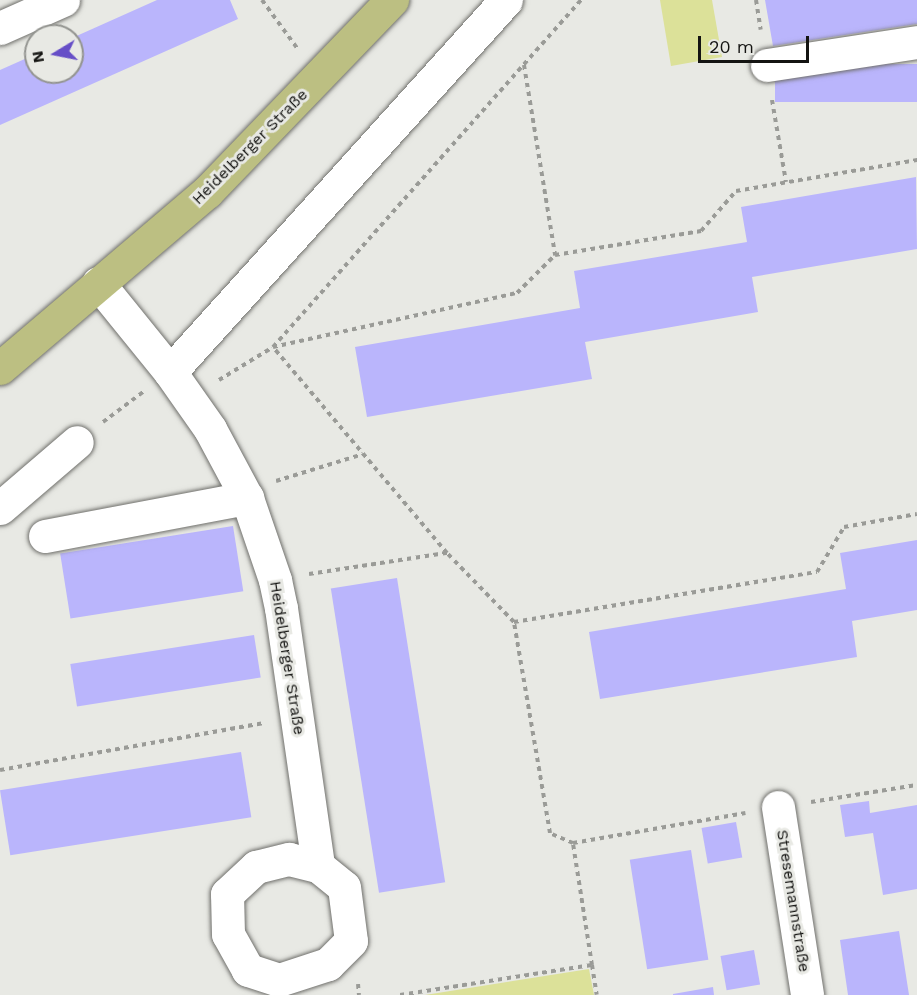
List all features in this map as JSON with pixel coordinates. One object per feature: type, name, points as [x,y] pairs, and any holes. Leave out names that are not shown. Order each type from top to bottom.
[{"type":"main road","name":"Heidelberger Straße","points":[[0,368],[207,192],[392,0]]},
{"type":"street","points":[[0,28],[63,0]]},
{"type":"street","points":[[170,372],[506,0]]},
{"type":"street","points":[[767,65],[917,42]]},
{"type":"street","name":"Heidelberger Straße","points":[[98,284],[170,372],[210,429],[259,490],[297,717],[318,866]]},
{"type":"street","points":[[0,508],[77,442]]},
{"type":"street","points":[[45,536],[259,490]]},
{"type":"street","name":"Stresemannstraße","points":[[778,807],[807,995]]},
{"type":"path","points":[[262,0],[319,78]]},
{"type":"path","points":[[209,386],[273,347],[580,0]]},
{"type":"path","points":[[524,65],[555,255]]},
{"type":"path","points":[[273,347],[517,293],[555,255],[701,231],[736,192],[917,160]]},
{"type":"path","points":[[273,347],[447,553],[514,622],[550,833],[573,843],[597,995]]},
{"type":"path","points":[[77,442],[170,372]]},
{"type":"path","points":[[259,490],[364,453]]},
{"type":"path","points":[[514,622],[817,572],[844,527],[917,514]]},
{"type":"path","points":[[275,580],[447,553]]},
{"type":"path","points":[[0,770],[297,717]]},
{"type":"path","points":[[400,995],[592,965]]},
{"type":"green space","points":[[660,0],[712,0],[722,57],[671,66]]},
{"type":"green space","points":[[589,969],[594,995],[425,995]]},
{"type":"building","points":[[157,0],[230,0],[238,19],[0,125],[0,70],[24,59],[24,84],[84,84],[84,33]]},
{"type":"building","points":[[765,0],[917,0],[917,24],[773,46]]},
{"type":"building","points":[[775,64],[917,64],[917,102],[775,102]]},
{"type":"building","points":[[916,177],[917,249],[752,277],[758,312],[585,342],[592,379],[367,417],[355,347],[580,308],[574,271],[747,242],[741,207]]},
{"type":"building","points":[[233,526],[243,591],[70,619],[60,553]]},
{"type":"building","points":[[917,540],[917,610],[852,621],[857,657],[600,699],[589,632],[846,589],[840,553]]},
{"type":"building","points":[[397,578],[445,882],[379,893],[331,588]]},
{"type":"building","points":[[254,635],[261,677],[77,707],[70,664]]},
{"type":"building","points":[[241,752],[251,817],[10,855],[0,790]]},
{"type":"building","points":[[869,801],[870,813],[917,805],[917,889],[883,895],[873,833],[845,837],[840,805]]},
{"type":"building","points":[[736,822],[742,857],[708,864],[702,828]]},
{"type":"building","points":[[691,850],[708,960],[647,969],[630,860]]},
{"type":"building","points":[[899,931],[909,995],[848,995],[840,940]]},
{"type":"building","points":[[754,950],[760,984],[727,990],[721,956]]},
{"type":"building","points":[[713,987],[714,995],[673,995],[673,994]]}]
